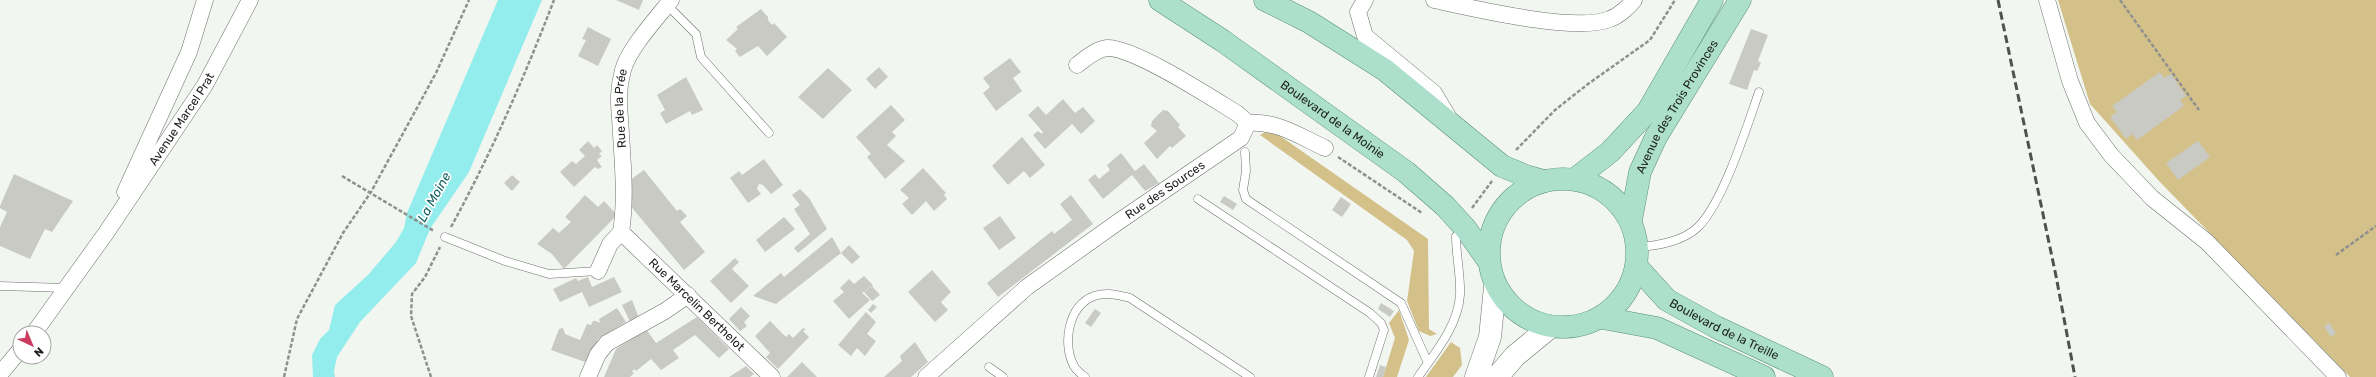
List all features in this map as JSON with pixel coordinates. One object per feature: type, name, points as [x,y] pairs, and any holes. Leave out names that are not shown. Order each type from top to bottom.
[{"type":"main road","name":"Boulevard de la Moinie","points":[[1160,0],[1223,41],[1406,172],[1445,206],[1466,229],[1487,259]]},
{"type":"main road","points":[[1265,0],[1309,22],[1385,70],[1452,122],[1502,166],[1526,176],[1544,181]]},
{"type":"main road","name":"Avenue des Trois Provinces","points":[[1575,179],[1610,152],[1648,111],[1712,0]]},
{"type":"main road","name":"Avenue des Trois Provinces","points":[[1631,220],[1640,172],[1656,136],[1740,0]]},
{"type":"main road","points":[[1476,377],[1490,337],[1495,287],[1487,259],[1490,233],[1501,210],[1520,191],[1544,181],[1575,179],[1596,188],[1614,200],[1631,220],[1638,257],[1626,296],[1603,318],[1584,324],[1549,328],[1530,321],[1495,287]]},
{"type":"main road","name":"Boulevard de la Treille","points":[[1638,257],[1667,300],[1716,327],[1822,377]]},
{"type":"main road","name":"Boulevard de la Treille","points":[[1603,318],[1657,328],[1764,377]]},
{"type":"main road","points":[[1497,377],[1515,356],[1549,328]]},
{"type":"street","name":"Avenue Marcel Prat","points":[[106,234],[189,52],[205,0]]},
{"type":"street","name":"Avenue Marcel Prat","points":[[40,325],[106,234],[205,85],[250,0]]},
{"type":"street","points":[[1365,0],[1358,12],[1365,36],[1434,93],[1452,122]]},
{"type":"street","points":[[1434,0],[1484,11],[1572,24],[1610,19],[1630,6],[1634,0]]},
{"type":"street","points":[[2047,0],[2070,82],[2087,123],[2111,155],[2152,198],[2207,242],[2338,377]]},
{"type":"street","name":"Rue de la Prée","points":[[621,232],[624,212],[621,132],[617,103],[623,69],[642,37],[669,3]]},
{"type":"street","points":[[1077,65],[1092,54],[1106,48],[1127,53],[1165,70],[1238,114],[1248,124],[1260,122],[1278,126],[1325,148]]},
{"type":"street","name":"Rue des Sources","points":[[926,377],[1027,288],[1118,222],[1241,138],[1248,124]]},
{"type":"street","points":[[598,271],[610,244],[621,232]]},
{"type":"street","name":"Rue Marcelin Berthelot","points":[[621,232],[772,377]]},
{"type":"street","points":[[588,377],[598,354],[607,343],[665,311],[688,296]]},
{"type":"street","points":[[0,374],[12,360]]},
{"type":"lane","points":[[669,3],[696,34],[701,57],[769,133]]},
{"type":"lane","points":[[1638,257],[1658,244],[1688,234],[1697,228],[1707,217],[1739,149],[1759,92]]},
{"type":"lane","points":[[1245,152],[1246,171],[1243,190],[1246,200],[1401,303],[1428,363]]},
{"type":"lane","points":[[1198,199],[1370,313],[1381,323],[1384,330],[1369,377]]},
{"type":"lane","points":[[1418,377],[1445,339],[1458,306],[1460,294],[1456,236],[1466,229]]},
{"type":"lane","points":[[445,237],[505,261],[549,274],[598,271]]},
{"type":"lane","points":[[0,286],[67,288]]},
{"type":"lane","points":[[1084,377],[1073,365],[1069,350],[1068,329],[1082,305],[1093,297],[1109,293],[1130,298],[1250,377]]},
{"type":"lane","points":[[989,367],[1003,377]]},
{"type":"path","points":[[284,377],[297,319],[342,233],[371,192],[436,73],[469,0]]},
{"type":"path","points":[[431,377],[411,316],[412,294],[425,277],[473,186],[524,76],[554,0]]},
{"type":"path","points":[[1502,166],[1555,110],[1588,84],[1650,40],[1675,0]]},
{"type":"path","points":[[2120,0],[2199,110]]},
{"type":"path","points":[[342,176],[371,192],[397,210],[445,237]]},
{"type":"path","points":[[2336,255],[2376,226]]},
{"type":"shaded area","points":[[2058,0],[2376,0],[2376,377],[2350,377],[2159,181],[2090,104]]},
{"type":"shaded area","points":[[1270,129],[1428,239],[1429,329],[1437,334],[1430,336],[1419,331],[1407,301],[1414,251],[1407,240],[1260,135]]},
{"type":"shaded area","points":[[1399,310],[1409,340],[1397,377],[1383,377],[1395,338],[1389,323]]},
{"type":"shaded area","points":[[1451,342],[1460,348],[1462,365],[1453,377],[1426,377]]},
{"type":"water","name":"La Moine","points":[[498,0],[542,0],[469,172],[430,229],[416,263],[360,322],[337,357],[334,371],[335,377],[313,377],[312,355],[320,339],[329,330],[335,305],[368,275],[396,242],[404,228],[407,213]]},
{"type":"building","points":[[616,0],[643,0],[639,10]]},
{"type":"building","points":[[761,9],[768,17],[768,20],[772,25],[774,23],[787,37],[767,56],[758,46],[740,57],[735,51],[737,49],[726,40],[738,29],[736,27]]},
{"type":"building","points":[[588,27],[611,39],[598,66],[578,56],[586,40],[582,39]]},
{"type":"building","points":[[1751,29],[1768,35],[1758,61],[1761,63],[1757,71],[1754,70],[1747,90],[1729,84]]},
{"type":"building","points":[[1010,58],[1021,72],[1013,78],[1022,91],[996,111],[983,93],[990,87],[983,78]]},
{"type":"building","points":[[879,67],[888,77],[875,89],[866,79]]},
{"type":"building","points":[[828,68],[852,90],[823,119],[798,97]]},
{"type":"building","points":[[2160,72],[2164,78],[2171,74],[2186,96],[2180,100],[2184,106],[2137,140],[2132,134],[2126,139],[2110,117],[2117,112],[2112,106]]},
{"type":"building","points":[[686,77],[703,110],[692,115],[690,111],[666,124],[660,113],[665,110],[657,95]]},
{"type":"building","points":[[1063,99],[1075,113],[1083,107],[1095,121],[1081,134],[1072,124],[1045,149],[1033,135],[1038,131],[1042,134],[1043,132],[1028,115],[1038,106],[1046,115]]},
{"type":"building","points":[[891,105],[905,120],[892,132],[896,136],[887,145],[905,161],[885,179],[867,157],[871,154],[856,137]]},
{"type":"building","points":[[1163,110],[1168,111],[1180,125],[1178,127],[1186,136],[1172,148],[1170,146],[1157,159],[1144,143],[1157,131],[1151,126],[1152,121]]},
{"type":"building","points":[[1022,137],[1045,165],[1030,178],[1024,171],[1008,185],[992,166]]},
{"type":"building","points":[[588,141],[594,148],[597,145],[602,151],[599,154],[602,156],[597,160],[602,167],[598,169],[595,167],[574,187],[560,172],[572,161],[576,164],[585,156],[579,150]]},
{"type":"building","points":[[2198,141],[2210,157],[2178,180],[2166,163]]},
{"type":"building","points":[[1121,153],[1135,171],[1144,164],[1159,183],[1145,191],[1132,175],[1103,199],[1088,180],[1095,174],[1099,179],[1110,170],[1107,165]]},
{"type":"building","points":[[764,159],[783,185],[771,194],[763,185],[759,184],[757,189],[761,194],[748,203],[730,178],[739,171],[742,175]]},
{"type":"building","points":[[923,168],[946,193],[944,195],[947,199],[934,211],[926,201],[912,215],[902,204],[909,198],[900,190]]},
{"type":"building","points":[[644,170],[677,211],[680,209],[687,216],[680,222],[705,252],[684,270],[628,203],[627,182]]},
{"type":"building","points":[[14,174],[73,201],[52,232],[45,229],[30,259],[0,246],[0,227],[7,212],[0,208],[0,206]]},
{"type":"building","points":[[512,175],[520,182],[512,191],[504,183]]},
{"type":"building","points":[[800,189],[809,198],[827,229],[798,253],[794,248],[810,234],[794,209],[800,205],[792,195]]},
{"type":"building","points":[[585,195],[598,207],[604,201],[617,215],[564,269],[552,254],[537,244],[553,228],[559,233],[571,222],[565,217]]},
{"type":"building","points":[[1071,195],[1093,224],[998,297],[987,283],[1052,231],[1054,234],[1072,220],[1060,204]]},
{"type":"building","points":[[1224,196],[1237,204],[1233,210],[1220,202]]},
{"type":"building","points":[[1341,197],[1351,204],[1342,217],[1332,210]]},
{"type":"building","points":[[1000,216],[1016,238],[999,250],[983,228]]},
{"type":"building","points":[[784,217],[795,229],[765,252],[756,240]]},
{"type":"building","points":[[832,237],[841,253],[776,304],[753,296],[781,273],[784,277]]},
{"type":"building","points":[[849,245],[860,257],[852,264],[841,253]]},
{"type":"building","points":[[735,258],[739,262],[732,269],[749,286],[731,303],[710,281]]},
{"type":"building","points":[[932,270],[951,292],[941,302],[948,310],[935,322],[908,292]]},
{"type":"building","points":[[864,276],[873,285],[862,293],[870,300],[849,319],[833,301],[844,292],[840,288],[849,279],[854,284]]},
{"type":"building","points":[[588,277],[592,287],[614,277],[622,292],[589,307],[582,292],[560,302],[553,289],[576,278],[578,281]]},
{"type":"building","points":[[872,286],[880,295],[872,301],[864,292]]},
{"type":"building","points":[[632,300],[639,318],[630,322],[622,305]]},
{"type":"building","points":[[1381,303],[1394,311],[1390,317],[1378,309]]},
{"type":"building","points":[[873,304],[877,307],[871,313],[868,310]]},
{"type":"building","points":[[741,307],[750,316],[744,322],[747,326],[740,331],[729,319]]},
{"type":"building","points":[[617,308],[626,322],[598,339],[588,363],[551,350],[559,329],[563,328],[565,334],[580,340],[587,324],[591,325],[593,321],[600,323],[599,319]]},
{"type":"building","points":[[1095,309],[1101,313],[1091,327],[1085,323]]},
{"type":"building","points":[[866,312],[876,322],[867,334],[876,341],[865,356],[857,348],[851,356],[838,345]]},
{"type":"building","points":[[697,317],[729,349],[719,358],[695,335],[673,350],[679,358],[661,370],[651,359],[636,371],[635,369],[632,371],[634,373],[630,377],[604,377],[616,349],[646,329],[656,343]]},
{"type":"building","points":[[770,321],[786,337],[789,334],[793,338],[803,328],[806,329],[803,331],[809,337],[778,369],[766,357],[770,353],[755,336]]},
{"type":"building","points":[[2329,323],[2336,333],[2331,337],[2324,327]]},
{"type":"building","points":[[915,342],[928,362],[911,377],[884,377],[902,361],[900,356]]},
{"type":"building","points":[[802,362],[817,377],[787,377]]},
{"type":"building","points":[[1380,365],[1386,367],[1383,377],[1376,377]]},
{"type":"building","points":[[746,366],[754,374],[750,377],[729,377]]},
{"type":"railway","points":[[1998,0],[2056,276],[2075,377]]}]
